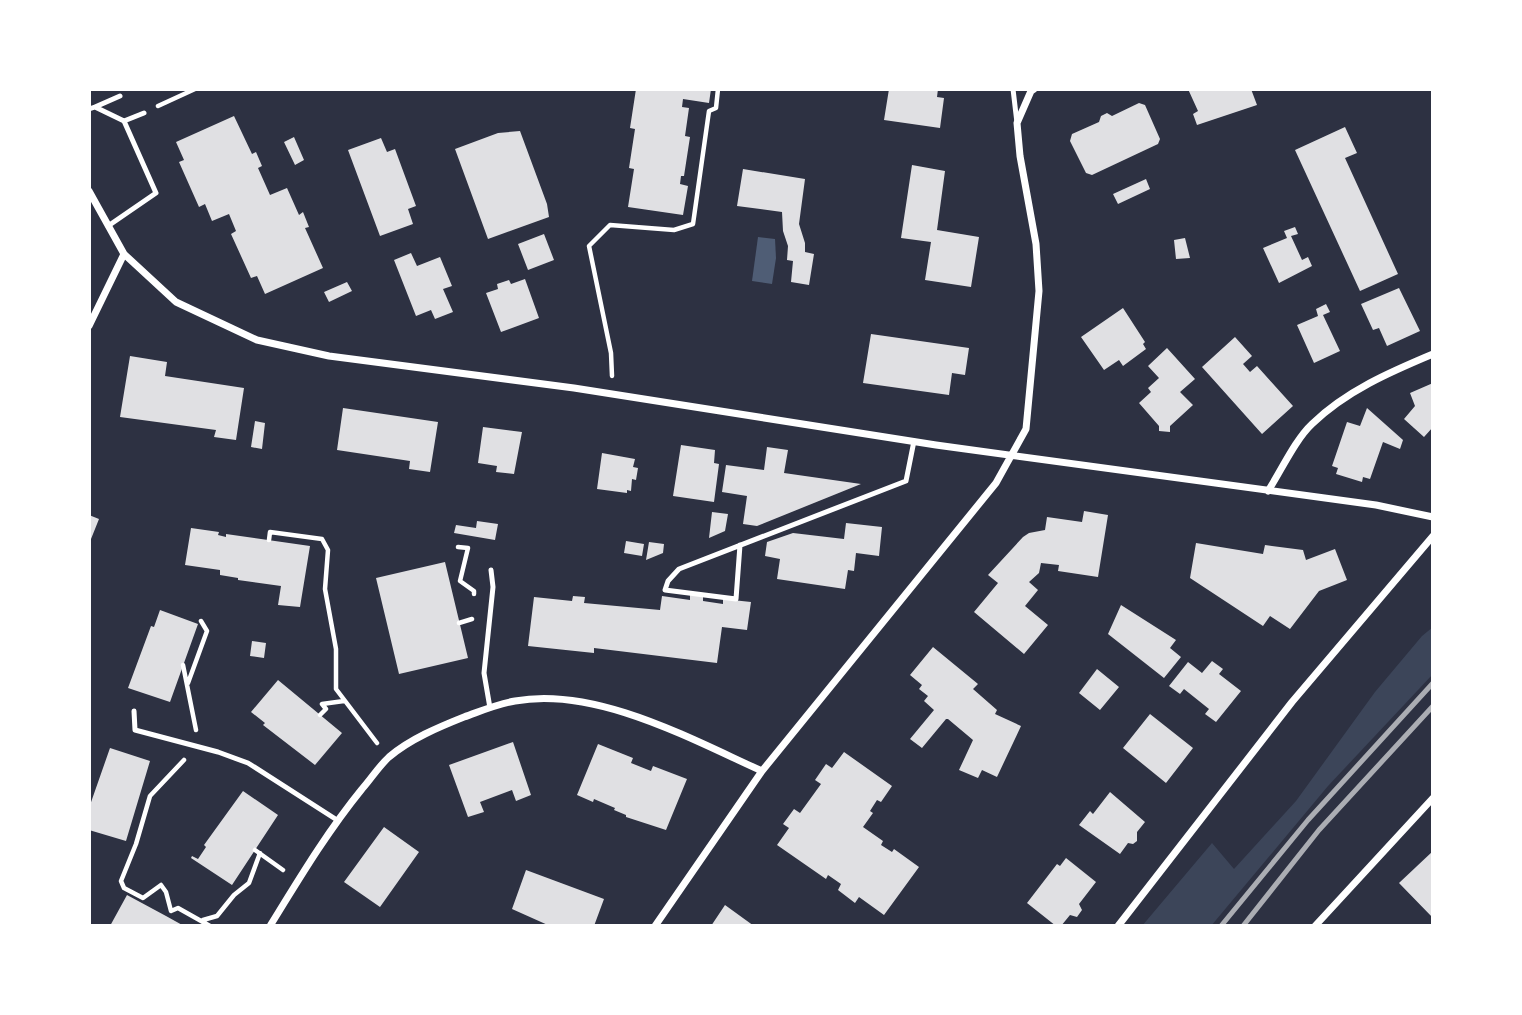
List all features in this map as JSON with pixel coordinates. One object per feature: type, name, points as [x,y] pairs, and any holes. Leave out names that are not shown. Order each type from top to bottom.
[{"type":"street","points":[[655,926],[762,771],[989,493],[1026,429],[1039,291],[1036,244],[1020,156],[1017,123],[1034,89]]},
{"type":"street","points":[[89,191],[124,254],[176,302],[257,340],[329,356],[613,394],[1011,457],[1376,505],[1433,517]]},
{"type":"street","points":[[89,326],[124,254]]},
{"type":"street","points":[[1268,491],[1311,425],[1346,397],[1384,375],[1433,354]]},
{"type":"street","points":[[1118,926],[1292,702],[1433,536]]},
{"type":"street","points":[[270,926],[337,820],[388,757],[428,733],[490,708],[515,701],[544,699],[612,710],[656,725],[762,771]]},
{"type":"street","points":[[1315,926],[1433,798]]},
{"type":"lane","points":[[1013,89],[1017,123]]},
{"type":"lane","points":[[92,108],[120,96]]},
{"type":"lane","points":[[92,108],[124,121],[156,192],[108,227]]},
{"type":"lane","points":[[124,121],[144,113]]},
{"type":"lane","points":[[740,545],[736,599],[665,590],[668,581],[679,569],[740,545],[906,481],[914,441]]},
{"type":"lane","points":[[490,708],[484,673],[493,587],[491,570]]},
{"type":"lane","points":[[134,711],[135,730],[248,763],[337,820]]},
{"type":"path","points":[[144,113],[195,89]]},
{"type":"path","points":[[613,394],[611,353],[589,246],[610,225],[674,230],[693,224],[709,111],[716,108],[718,89]]},
{"type":"path","points":[[269,540],[270,532],[322,539],[328,550],[325,589],[336,649],[336,689],[388,757]]},
{"type":"path","points":[[458,547],[468,548],[460,581],[474,591],[474,600]]},
{"type":"path","points":[[474,610],[474,619]]},
{"type":"path","points":[[187,684],[207,631],[201,621]]},
{"type":"path","points":[[171,911],[166,892],[161,885],[143,898],[124,888],[121,881],[136,844],[150,796],[175,768],[199,747],[184,666]]},
{"type":"path","points":[[320,715],[326,709],[322,704],[345,701]]},
{"type":"path","points":[[200,920],[217,916],[234,895],[249,883],[258,852],[298,880]]},
{"type":"path","points":[[166,916],[178,908],[210,926]]},
{"type":"shaded area","points":[[758,237],[775,239],[776,258],[772,284],[752,281]]},
{"type":"shaded area","points":[[1433,627],[1433,674],[1328,786],[1211,926],[1142,926],[1212,843],[1234,869],[1296,801],[1375,692],[1422,636]]},
{"type":"building","points":[[636,89],[711,89],[709,103],[683,99],[682,107],[689,108],[685,136],[690,137],[684,176],[681,176],[680,184],[688,186],[683,215],[628,207],[634,169],[629,168],[635,129],[630,128]]},
{"type":"building","points":[[889,89],[938,89],[937,97],[944,98],[940,128],[884,120]]},
{"type":"building","points":[[1188,89],[1251,89],[1257,105],[1197,125],[1193,114],[1198,111]]},
{"type":"building","points":[[1139,103],[1145,105],[1160,139],[1158,144],[1092,175],[1086,173],[1070,141],[1072,134],[1099,122],[1101,116],[1107,113],[1112,116]]},
{"type":"building","points":[[234,116],[252,154],[256,152],[262,166],[258,168],[270,195],[287,188],[299,215],[303,212],[309,227],[305,228],[323,268],[265,294],[257,276],[251,278],[231,234],[236,231],[229,214],[212,221],[205,204],[199,207],[179,162],[184,160],[176,142]]},
{"type":"building","points":[[1345,127],[1357,153],[1345,158],[1398,274],[1360,291],[1295,150]]},
{"type":"building","points":[[520,131],[547,204],[549,217],[488,239],[455,149],[498,133]]},
{"type":"building","points":[[294,137],[304,160],[295,165],[284,142]]},
{"type":"building","points":[[381,138],[387,152],[395,149],[416,206],[408,209],[413,224],[380,236],[348,150]]},
{"type":"building","points":[[912,165],[945,171],[937,230],[979,237],[971,287],[925,280],[931,242],[901,238]]},
{"type":"building","points":[[743,169],[805,179],[799,224],[805,252],[814,254],[809,285],[791,282],[793,261],[787,260],[788,246],[783,231],[782,212],[737,206]]},
{"type":"building","points":[[1146,179],[1150,189],[1118,204],[1113,194]]},
{"type":"building","points":[[1295,227],[1298,234],[1291,236],[1302,260],[1308,257],[1312,266],[1279,283],[1263,248],[1287,238],[1284,231]]},
{"type":"building","points":[[544,234],[554,260],[528,270],[518,244]]},
{"type":"building","points":[[1185,238],[1190,258],[1176,259],[1174,240]]},
{"type":"building","points":[[411,253],[417,266],[440,257],[452,286],[443,289],[453,312],[435,319],[431,310],[416,316],[394,260]]},
{"type":"building","points":[[525,279],[539,318],[501,332],[486,293],[498,289],[497,284],[509,280],[511,284]]},
{"type":"building","points":[[347,282],[352,291],[329,302],[324,292]]},
{"type":"building","points":[[1399,288],[1420,331],[1387,346],[1379,328],[1373,330],[1361,304]]},
{"type":"building","points":[[1326,304],[1330,312],[1323,315],[1340,351],[1314,363],[1297,325],[1318,316],[1316,309]]},
{"type":"building","points":[[1123,308],[1145,342],[1143,344],[1146,349],[1123,366],[1119,360],[1104,370],[1081,337]]},
{"type":"building","points":[[871,334],[969,348],[965,375],[952,373],[949,395],[863,383]]},
{"type":"building","points":[[1235,337],[1252,356],[1243,364],[1250,372],[1257,366],[1293,406],[1262,434],[1202,367]]},
{"type":"building","points":[[1167,348],[1195,379],[1180,392],[1193,405],[1170,426],[1170,432],[1159,431],[1159,426],[1139,403],[1151,392],[1148,388],[1159,378],[1148,366]]},
{"type":"building","points":[[130,356],[167,362],[165,376],[244,388],[236,440],[214,437],[216,430],[120,417]]},
{"type":"building","points":[[1433,383],[1433,427],[1424,437],[1404,419],[1415,406],[1410,393]]},
{"type":"building","points":[[343,408],[438,422],[430,472],[409,469],[410,461],[337,450]]},
{"type":"building","points":[[1367,408],[1403,440],[1400,449],[1383,442],[1370,479],[1363,477],[1362,482],[1336,474],[1338,468],[1332,466],[1347,422],[1360,426]]},
{"type":"building","points":[[255,421],[265,423],[262,449],[251,447]]},
{"type":"building","points":[[483,427],[522,432],[514,474],[496,472],[497,466],[478,463]]},
{"type":"building","points":[[681,445],[715,450],[714,463],[719,464],[714,502],[673,496]]},
{"type":"building","points":[[767,447],[788,450],[784,473],[861,484],[757,526],[743,524],[747,496],[722,492],[726,465],[764,470]]},
{"type":"building","points":[[602,453],[635,459],[633,467],[638,468],[636,480],[632,479],[631,491],[627,490],[627,493],[597,489]]},
{"type":"building","points":[[1084,511],[1108,515],[1098,577],[1058,571],[1059,565],[1041,563],[1039,573],[1029,582],[1038,590],[1025,606],[1048,625],[1024,654],[974,612],[998,583],[988,575],[1023,537],[1045,530],[1047,517],[1082,522]]},
{"type":"building","points":[[712,512],[728,514],[725,531],[709,538]]},
{"type":"building","points":[[89,515],[99,519],[89,544]]},
{"type":"building","points":[[477,521],[498,524],[495,540],[454,533],[456,525],[476,528]]},
{"type":"building","points":[[846,523],[882,527],[879,556],[856,553],[854,571],[848,570],[845,589],[777,579],[780,559],[765,556],[767,542],[793,533],[844,539]]},
{"type":"building","points":[[191,528],[219,532],[218,535],[226,537],[226,534],[310,546],[300,607],[278,605],[281,586],[238,580],[220,575],[220,570],[185,565]]},
{"type":"building","points":[[626,541],[644,544],[642,556],[624,553]]},
{"type":"building","points":[[649,542],[664,544],[663,553],[646,560]]},
{"type":"building","points":[[1196,543],[1263,554],[1265,545],[1303,550],[1306,560],[1335,549],[1347,580],[1319,591],[1290,629],[1270,616],[1263,626],[1190,578]]},
{"type":"building","points":[[445,562],[468,658],[399,674],[376,578]]},
{"type":"building","points":[[690,595],[703,596],[703,601],[723,604],[723,599],[751,602],[747,630],[722,627],[717,663],[594,648],[594,653],[528,646],[534,597],[572,601],[573,596],[585,597],[584,603],[660,610],[662,596],[690,600]]},
{"type":"building","points":[[1121,605],[1176,640],[1170,648],[1181,657],[1164,678],[1108,634]]},
{"type":"building","points":[[160,610],[198,624],[170,702],[128,688],[151,626],[154,627]]},
{"type":"building","points":[[252,641],[266,643],[264,658],[250,656]]},
{"type":"building","points":[[933,647],[978,684],[973,689],[997,710],[995,714],[1021,726],[997,777],[982,770],[978,778],[959,770],[973,740],[948,719],[922,748],[910,739],[934,710],[924,701],[928,696],[919,689],[922,685],[910,675]]},
{"type":"building","points":[[1212,661],[1223,669],[1219,674],[1241,691],[1216,722],[1205,714],[1209,709],[1184,689],[1180,694],[1169,686],[1188,662],[1202,673]]},
{"type":"building","points":[[1097,669],[1119,687],[1100,710],[1079,693]]},
{"type":"building","points":[[278,680],[342,733],[315,765],[263,725],[265,723],[251,712]]},
{"type":"building","points":[[1150,714],[1193,748],[1166,783],[1123,748]]},
{"type":"building","points":[[513,742],[531,795],[516,801],[512,790],[480,802],[484,812],[468,817],[449,765]]},
{"type":"building","points":[[598,744],[633,758],[631,763],[651,771],[653,766],[687,779],[666,830],[626,817],[614,810],[615,808],[577,795]]},
{"type":"building","points":[[110,748],[150,761],[126,841],[89,830],[89,808]]},
{"type":"building","points":[[844,752],[892,786],[881,802],[877,800],[870,811],[873,813],[863,827],[883,841],[881,845],[892,852],[894,849],[919,867],[884,915],[859,897],[855,903],[838,890],[841,884],[828,875],[826,879],[777,845],[789,828],[783,824],[794,809],[800,813],[821,784],[815,780],[826,764],[832,768]]},
{"type":"building","points":[[243,791],[278,815],[232,885],[191,858],[192,856],[198,859],[206,847],[204,845]]},
{"type":"building","points":[[1110,792],[1145,822],[1137,832],[1137,841],[1128,843],[1120,854],[1079,825],[1090,811],[1093,814]]},
{"type":"building","points":[[384,827],[419,852],[380,907],[344,882]]},
{"type":"building","points":[[1433,851],[1433,918],[1399,883]]},
{"type":"building","points":[[1066,858],[1096,882],[1079,904],[1082,910],[1077,917],[1070,915],[1061,926],[1056,926],[1027,903],[1057,864],[1060,866]]},
{"type":"building","points":[[526,870],[604,899],[594,926],[550,926],[512,909]]},
{"type":"building","points":[[127,895],[166,916],[184,926],[110,926]]},
{"type":"building","points":[[725,905],[754,926],[711,926]]},
{"type":"railway","points":[[1221,926],[1308,820],[1433,683]]},
{"type":"railway","points":[[1243,926],[1319,830],[1433,706]]}]
